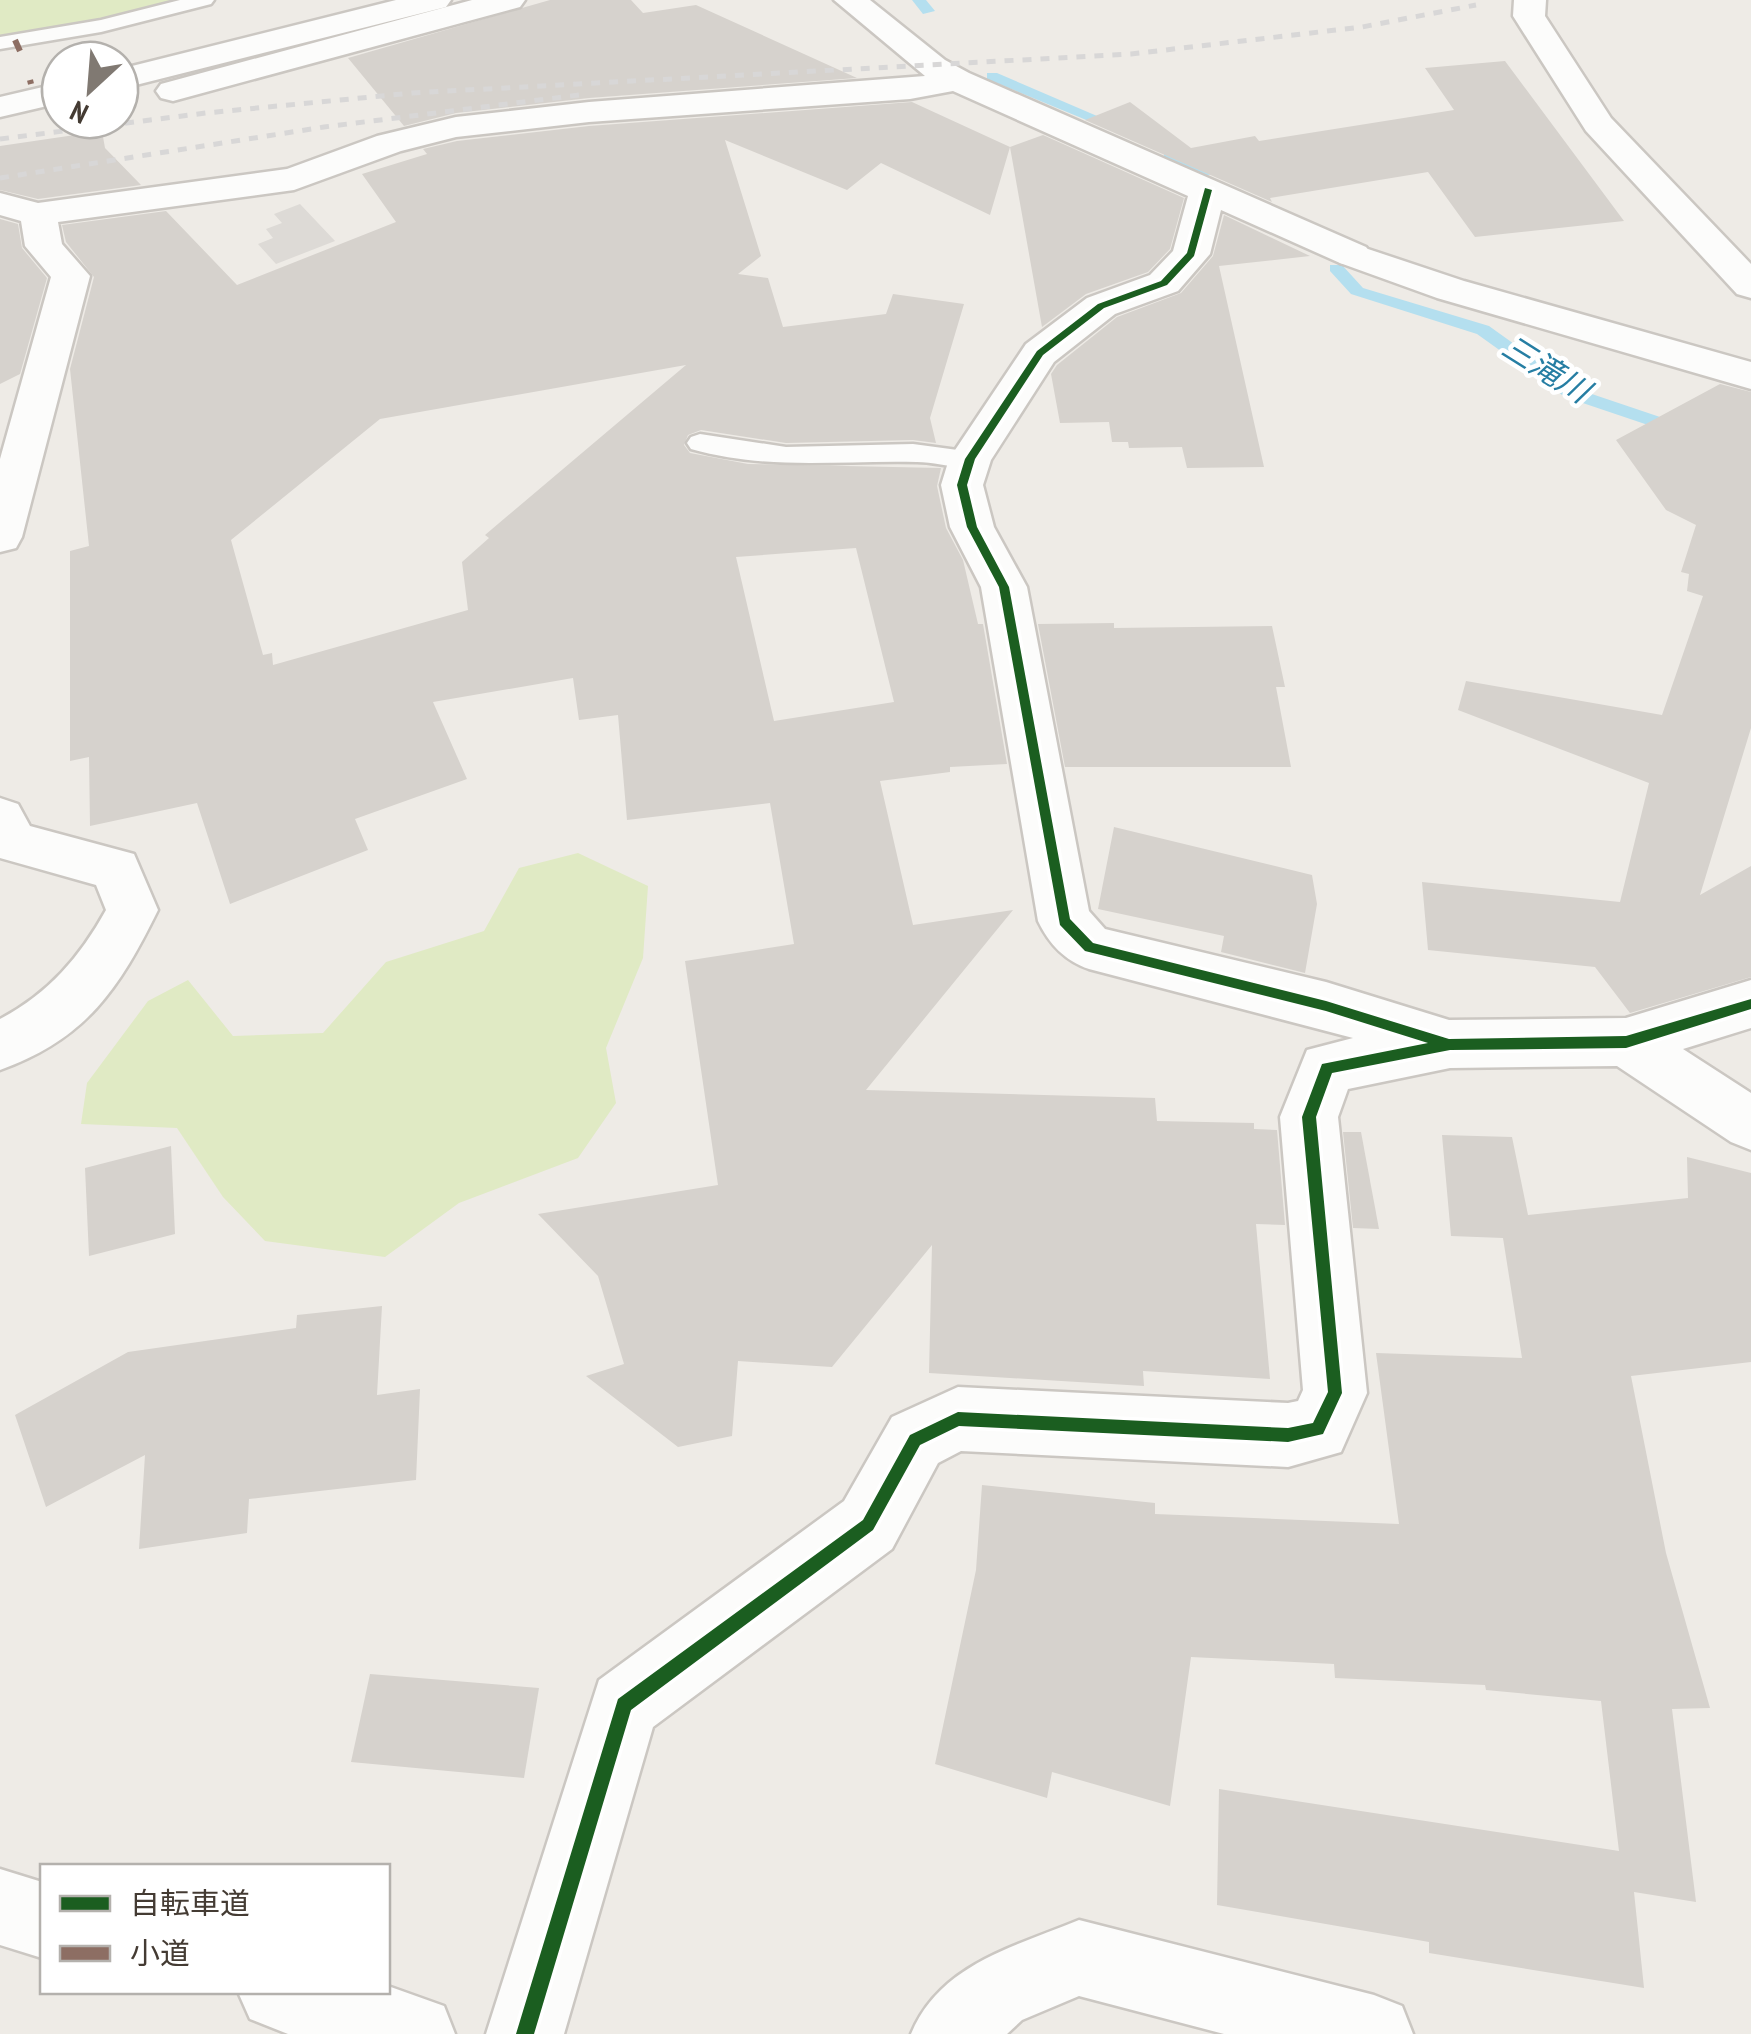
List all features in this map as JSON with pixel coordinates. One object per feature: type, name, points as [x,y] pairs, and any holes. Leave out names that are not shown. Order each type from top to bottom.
[{"type":"street","points":[[140,75],[436,0]]},
{"type":"street","points":[[173,91],[508,0]]},
{"type":"street","points":[[850,0],[933,66],[957,80],[1353,255],[1396,272],[1657,345],[1751,376]]},
{"type":"street","points":[[1530,0],[1529,16],[1598,124],[1751,286]]},
{"type":"street","points":[[0,537],[71,276],[19,209],[294,179],[389,143],[456,127],[589,112],[910,89],[957,80]]},
{"type":"street","points":[[0,107],[40,98]]},
{"type":"street","points":[[1208,190],[1192,254],[1164,283],[1101,306],[1040,353],[970,459],[962,485],[972,527],[1004,587],[1064,921],[1089,946],[1326,1006],[1450,1044]]},
{"type":"street","points":[[0,818],[14,842],[116,869],[132,910],[105,965],[47,1024],[0,1046]]},
{"type":"street","points":[[525,2034],[624,1704],[868,1525],[915,1440],[958,1420],[1288,1435],[1318,1428],[1335,1393],[1309,1116],[1327,1068],[1450,1044],[1626,1042],[1751,1004]]},
{"type":"street","points":[[1626,1042],[1751,1124]]},
{"type":"street","points":[[0,1907],[40,1919]]},
{"type":"street","points":[[950,2034],[994,1994],[1080,1958],[1374,2034]]},
{"type":"street","points":[[284,1994],[416,2034]]},
{"type":"lane","points":[[0,43],[101,26],[204,0]]},
{"type":"lane","points":[[700,443],[744,453],[812,458],[943,452],[970,459]]},
{"type":"green space","points":[[0,0],[182,0],[82,25],[0,38]]},
{"type":"green space","points":[[578,853],[648,886],[643,958],[606,1048],[616,1103],[578,1158],[459,1203],[385,1257],[265,1241],[223,1197],[177,1128],[81,1124],[87,1083],[148,1001],[188,980],[233,1036],[323,1033],[386,962],[484,931],[519,868]]},
{"type":"shaded area","points":[[300,204],[335,241],[276,264],[258,244],[273,238],[266,229],[282,223],[274,214]]},
{"type":"building","points":[[550,0],[631,0],[643,13],[696,5],[857,78],[589,98],[456,113],[404,126],[348,58]]},
{"type":"building","points":[[1505,61],[1624,221],[1475,237],[1428,172],[1270,198],[1272,202],[1085,120],[1130,102],[1191,148],[1255,136],[1259,141],[1454,110],[1425,68]]},
{"type":"building","points":[[912,102],[1010,147],[990,215],[881,163],[847,190],[725,140],[761,256],[738,274],[768,278],[783,327],[886,314],[893,294],[964,304],[930,418],[936,443],[786,443],[701,430],[688,435],[684,445],[690,453],[748,464],[941,468],[937,486],[946,528],[963,560],[978,624],[983,624],[1007,764],[950,767],[950,772],[880,781],[913,925],[1013,910],[866,1090],[1155,1098],[1157,1121],[1254,1123],[1254,1129],[1277,1130],[1285,1225],[1256,1224],[1270,1379],[1143,1371],[1144,1386],[929,1373],[932,1245],[832,1367],[738,1361],[732,1436],[678,1447],[586,1376],[624,1364],[598,1276],[538,1214],[718,1185],[685,961],[794,944],[770,803],[627,820],[618,715],[579,720],[573,678],[433,702],[467,779],[355,819],[368,850],[230,904],[197,803],[90,826],[89,757],[70,761],[70,551],[89,546],[70,369],[94,277],[66,242],[62,225],[166,211],[237,285],[396,222],[362,174],[427,154],[423,149],[457,141],[589,126]],"holes":[[[686,365],[485,535],[489,538],[462,562],[468,610],[273,665],[272,653],[263,655],[231,540],[380,419]],[[856,548],[894,702],[774,721],[736,557]]]},
{"type":"building","points":[[1043,135],[1184,198],[1170,249],[1148,272],[1086,294],[1042,327],[1010,147]]},
{"type":"building","points":[[41,140],[104,140],[105,148],[141,185],[38,199],[0,190],[0,146]]},
{"type":"building","points":[[1224,215],[1310,256],[1219,266],[1264,467],[1187,468],[1182,447],[1129,448],[1128,442],[1112,442],[1109,422],[1060,423],[1051,374],[1057,365],[1117,317],[1181,293],[1213,256]]},
{"type":"building","points":[[0,219],[18,224],[22,248],[47,278],[20,374],[0,384]]},
{"type":"building","points":[[1720,384],[1751,392],[1751,728],[1700,895],[1751,866],[1751,977],[1630,1013],[1595,967],[1428,950],[1422,882],[1620,902],[1649,783],[1458,710],[1466,681],[1662,715],[1703,596],[1687,591],[1689,574],[1681,572],[1696,525],[1666,510],[1616,440]]},
{"type":"building","points":[[1114,623],[1114,628],[1272,626],[1285,687],[1276,687],[1291,767],[1065,767],[1038,624]]},
{"type":"building","points":[[1114,827],[1312,875],[1317,904],[1305,973],[1221,952],[1224,936],[1098,909]]},
{"type":"building","points":[[1343,1132],[1361,1132],[1379,1229],[1353,1228]]},
{"type":"building","points":[[1442,1135],[1512,1137],[1528,1215],[1688,1198],[1687,1157],[1751,1173],[1751,1362],[1631,1376],[1666,1553],[1710,1708],[1672,1709],[1696,1902],[1634,1892],[1644,1988],[1429,1953],[1429,1942],[1217,1905],[1219,1789],[1619,1851],[1601,1701],[1486,1690],[1485,1685],[1335,1678],[1334,1664],[1191,1657],[1170,1806],[1052,1772],[1047,1798],[935,1764],[976,1570],[982,1485],[1155,1503],[1155,1514],[1399,1524],[1376,1353],[1522,1358],[1503,1238],[1451,1236]]},
{"type":"building","points":[[171,1146],[175,1234],[89,1256],[85,1168]]},
{"type":"building","points":[[382,1306],[377,1395],[420,1389],[416,1480],[249,1499],[247,1533],[139,1549],[145,1455],[46,1507],[15,1415],[128,1352],[296,1328],[297,1315]]},
{"type":"building","points":[[370,1674],[539,1688],[524,1778],[351,1762]]},
{"type":"waterway","name":"三滝川","points":[[919,0],[928,11]]},
{"type":"waterway","name":"三滝川","points":[[992,76],[1118,128]]},
{"type":"waterway","name":"三滝川","points":[[1169,154],[1205,174]]},
{"type":"waterway","name":"三滝川","points":[[1336,268],[1357,291],[1483,330],[1571,393],[1654,421],[1678,438]]},
{"type":"railway","points":[[0,139],[412,93],[1131,54],[1362,27],[1476,5]]},
{"type":"railway","points":[[0,178],[324,127],[579,95]]},
{"type":"marked path","points":[[15,40],[20,51]]},
{"type":"marked path","points":[[30,80],[31,84]]},
{"type":"cycle path","points":[[1208,190],[1191,254],[1164,283],[1101,306],[1040,353],[970,459],[962,485],[972,527],[1004,587],[1064,921],[1089,947],[1326,1006],[1446,1043]]},
{"type":"cycle path","points":[[525,2034],[624,1705],[868,1525],[915,1440],[958,1419],[1288,1435],[1318,1429],[1335,1393],[1309,1117],[1327,1068],[1450,1044],[1626,1042],[1751,1004]]}]
